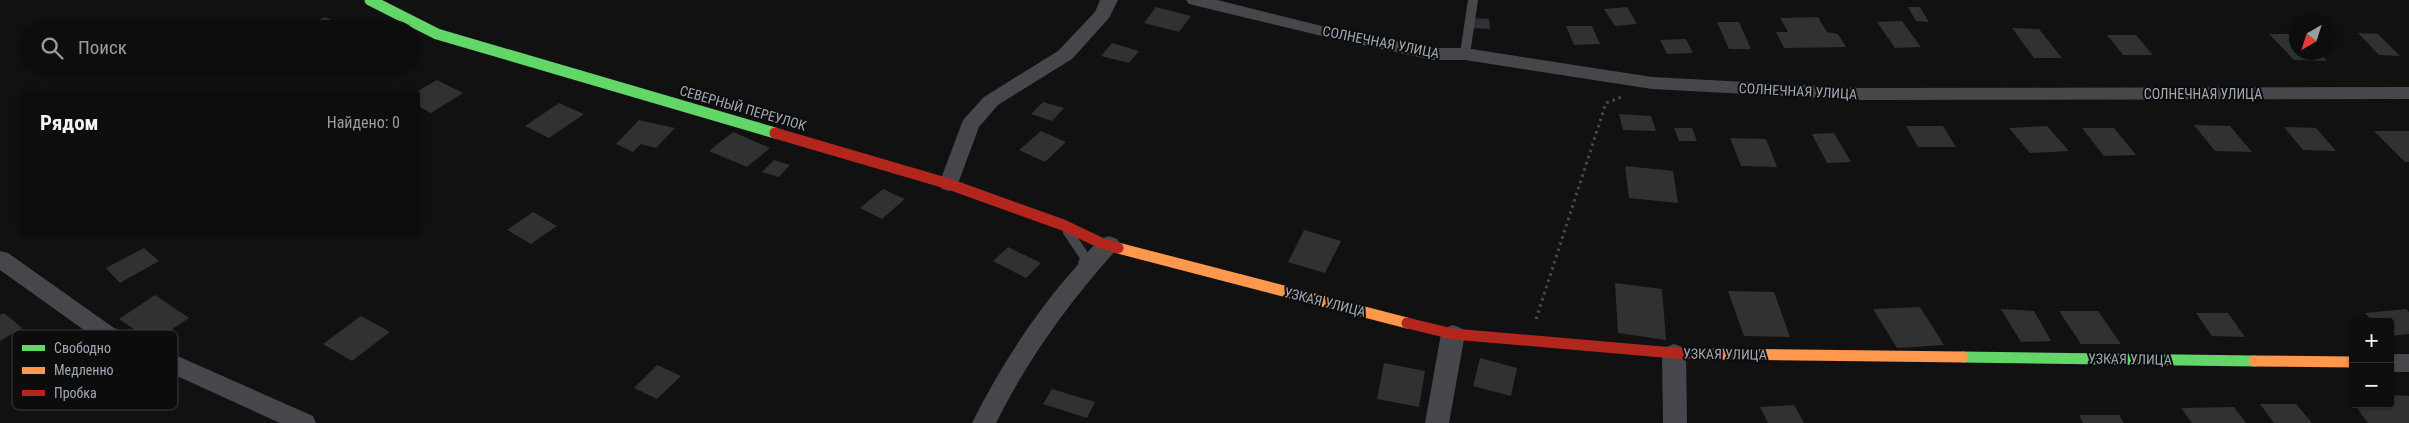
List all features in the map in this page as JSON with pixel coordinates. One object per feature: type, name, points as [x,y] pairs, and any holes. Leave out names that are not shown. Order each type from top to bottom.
[{"type":"street","name":"СЕВЕРНЫЙ ПЕРЕУЛОК","points":[[370,0],[409,20]]},
{"type":"street","points":[[948,184],[970,125],[991,101],[1065,55],[1103,14],[1110,0]]},
{"type":"street","name":"СОЛНЕЧНАЯ УЛИЦА","points":[[1195,0],[1330,33],[1433,54],[1465,54],[1652,83],[1861,94],[2409,93]]},
{"type":"street","name":"СЕВЕРНЫЙ ПЕРЕУЛОК","points":[[420,25],[437,34],[948,184],[1109,244]]},
{"type":"street","points":[[984,423],[1031,338],[1082,272],[1109,244]]},
{"type":"street","name":"УЗКАЯ УЛИЦА","points":[[1109,244],[1298,296],[1453,334],[1529,339],[1674,353],[2349,362]]},
{"type":"street","points":[[0,259],[100,330]]},
{"type":"street","points":[[1437,423],[1453,334]]},
{"type":"street","points":[[1674,353],[1675,423]]},
{"type":"street","points":[[2394,363],[2409,363]]},
{"type":"street","points":[[178,366],[304,423]]},
{"type":"lane","points":[[1465,54],[1473,0]]},
{"type":"lane","points":[[1064,226],[1085,257],[1082,272]]},
{"type":"path","points":[[1529,339],[1606,104],[1652,83]]},
{"type":"building","points":[[1156,7],[1191,16],[1179,32],[1144,23]]},
{"type":"building","points":[[1627,7],[1637,24],[1615,26],[1604,9]]},
{"type":"building","points":[[1908,7],[1920,7],[1929,22],[1916,21]]},
{"type":"building","points":[[324,17],[332,20],[319,20]]},
{"type":"building","points":[[1818,17],[1827,32],[1838,34],[1846,47],[1784,48],[1776,32],[1788,32],[1780,18]]},
{"type":"building","points":[[1472,18],[1489,19],[1490,29],[1472,28]]},
{"type":"building","points":[[1902,21],[1921,47],[1895,48],[1877,22]]},
{"type":"building","points":[[1717,22],[1739,22],[1751,49],[1729,49]]},
{"type":"building","points":[[1566,26],[1592,26],[1600,44],[1574,45]]},
{"type":"building","points":[[2012,28],[2039,29],[2062,58],[2034,58]]},
{"type":"building","points":[[2358,33],[2378,34],[2400,56],[2379,55]]},
{"type":"building","points":[[2269,34],[2289,34],[2289,55]]},
{"type":"building","points":[[2107,35],[2136,35],[2153,55],[2123,55]]},
{"type":"building","points":[[1686,39],[1693,53],[1667,54],[1660,40]]},
{"type":"building","points":[[1112,43],[1139,51],[1129,63],[1101,56]]},
{"type":"building","points":[[2294,60],[2326,60],[2327,61]]},
{"type":"building","points":[[437,80],[463,93],[431,113],[420,107],[420,90]]},
{"type":"building","points":[[1043,102],[1064,108],[1052,121],[1031,114]]},
{"type":"building","points":[[559,103],[584,114],[549,138],[525,126]]},
{"type":"building","points":[[1619,114],[1651,116],[1656,131],[1623,130]]},
{"type":"building","points":[[639,120],[675,128],[656,148],[641,144],[633,152],[616,144]]},
{"type":"building","points":[[2194,125],[2230,126],[2252,152],[2215,151]]},
{"type":"building","points":[[1906,126],[1943,126],[1956,147],[1918,147]]},
{"type":"building","points":[[2047,126],[2069,151],[2030,153],[2009,128]]},
{"type":"building","points":[[2284,127],[2316,128],[2336,151],[2303,150]]},
{"type":"building","points":[[1674,128],[1692,128],[1697,141],[1679,141]]},
{"type":"building","points":[[2082,128],[2114,128],[2136,155],[2104,156]]},
{"type":"building","points":[[1041,131],[1066,142],[1045,162],[1019,150]]},
{"type":"building","points":[[2374,131],[2409,131],[2409,162],[2405,162]]},
{"type":"building","points":[[733,132],[770,148],[747,167],[709,151]]},
{"type":"building","points":[[1834,133],[1851,162],[1827,163],[1812,134]]},
{"type":"building","points":[[1730,138],[1766,139],[1777,167],[1741,166]]},
{"type":"building","points":[[774,160],[790,165],[779,177],[762,172]]},
{"type":"building","points":[[1625,166],[1673,171],[1678,203],[1629,198]]},
{"type":"building","points":[[883,189],[905,199],[882,219],[860,208]]},
{"type":"building","points":[[533,212],[557,226],[531,244],[507,230]]},
{"type":"building","points":[[1304,230],[1341,241],[1325,273],[1288,262]]},
{"type":"building","points":[[1008,247],[1041,263],[1026,278],[993,261]]},
{"type":"building","points":[[144,248],[159,261],[120,283],[106,268]]},
{"type":"building","points":[[1615,283],[1662,289],[1666,340],[1618,333]]},
{"type":"building","points":[[1728,291],[1774,292],[1790,337],[1744,336]]},
{"type":"building","points":[[155,295],[189,318],[171,330],[135,330],[119,319]]},
{"type":"building","points":[[1920,307],[1944,345],[1897,348],[1873,309]]},
{"type":"building","points":[[2001,309],[2034,311],[2051,341],[2021,342]]},
{"type":"building","points":[[2406,309],[2409,312],[2409,334],[2394,336],[2394,318],[2370,318],[2365,313]]},
{"type":"building","points":[[2059,311],[2098,311],[2121,344],[2081,344]]},
{"type":"building","points":[[4,313],[22,328],[12,330],[12,334],[0,341],[0,315]]},
{"type":"building","points":[[2196,313],[2228,313],[2245,337],[2212,336]]},
{"type":"building","points":[[361,316],[390,332],[352,361],[323,344]]},
{"type":"building","points":[[1480,358],[1517,368],[1511,396],[1473,386]]},
{"type":"building","points":[[1384,363],[1425,371],[1419,407],[1377,399]]},
{"type":"building","points":[[657,365],[681,376],[657,399],[634,388]]},
{"type":"building","points":[[1052,389],[1095,402],[1087,418],[1043,404]]},
{"type":"building","points":[[2394,395],[2409,396],[2409,423],[2368,423],[2357,408],[2394,408]]},
{"type":"building","points":[[2260,404],[2296,404],[2312,423],[2274,423]]},
{"type":"building","points":[[1794,405],[1804,423],[1768,423],[1760,407]]},
{"type":"building","points":[[2234,407],[2246,423],[2192,423],[2181,408]]},
{"type":"building","points":[[2079,415],[2119,415],[2124,423],[2083,423]]},
{"type":"traffic: fast","points":[[370,0],[409,20]]},
{"type":"traffic: fast","points":[[420,25],[437,34],[775,133]]},
{"type":"traffic: fast","points":[[1963,357],[2254,361]]},
{"type":"traffic: slow","points":[[1118,248],[1407,323]]},
{"type":"traffic: slow","points":[[1718,354],[1963,357]]},
{"type":"traffic: slow","points":[[2254,361],[2349,362]]},
{"type":"traffic: jam","points":[[775,133],[949,184],[1063,225],[1101,243],[1118,248]]},
{"type":"traffic: jam","points":[[1407,323],[1453,334],[1674,353],[1718,354]]}]
